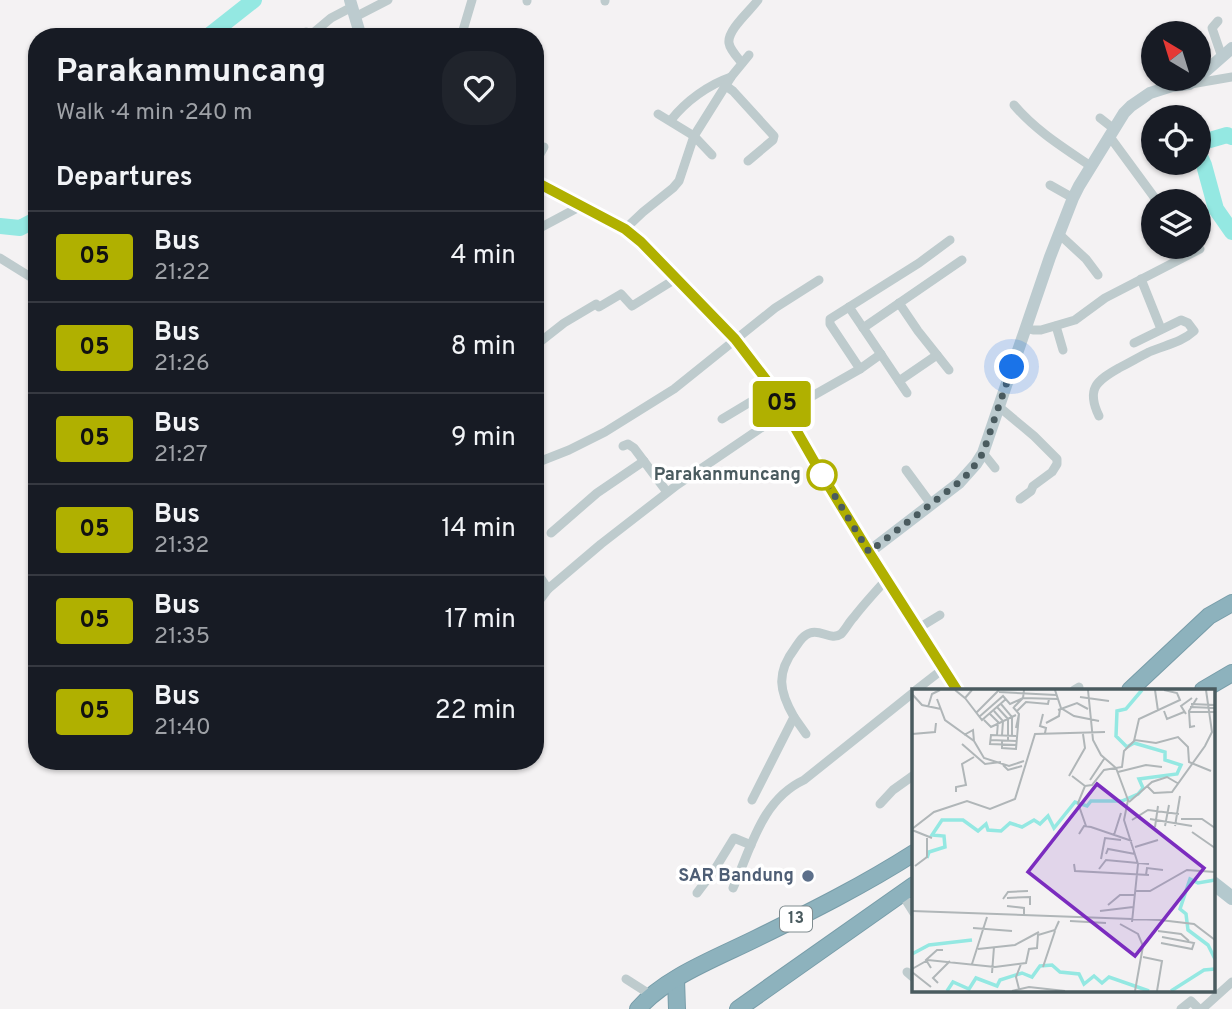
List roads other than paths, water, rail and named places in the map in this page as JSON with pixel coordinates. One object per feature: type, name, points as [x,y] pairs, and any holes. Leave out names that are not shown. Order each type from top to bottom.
[{"type":"highway","points":[[1132,689],[1209,616],[1230,606]]},
{"type":"highway","points":[[1206,689],[1232,673]]},
{"type":"highway","name":"13","points":[[638,1009],[651,995],[676,979],[808,914],[912,854]]},
{"type":"highway","name":"13","points":[[738,1009],[908,889]]},
{"type":"highway","points":[[676,979],[677,1009]]},
{"type":"main road","points":[[352,8],[358,28]]},
{"type":"main road","points":[[1211,66],[1227,53]]},
{"type":"main road","points":[[869,552],[970,472],[983,453],[1073,198],[1124,113],[1139,99],[1157,91]]},
{"type":"main road","points":[[544,186],[625,229],[641,242],[735,339],[771,386],[886,580],[956,689]]},
{"type":"main road","points":[[1214,884],[1232,898]]},
{"type":"street","points":[[319,28],[331,18],[352,8],[388,0]]},
{"type":"street","points":[[464,28],[472,0]]},
{"type":"street","points":[[742,63],[731,48],[729,39],[758,0]]},
{"type":"street","points":[[1219,21],[1212,29],[1227,53]]},
{"type":"street","points":[[625,229],[679,181],[694,136],[749,55]]},
{"type":"street","points":[[1211,76],[1232,77]]},
{"type":"street","points":[[671,120],[684,106],[717,81],[729,81]]},
{"type":"street","points":[[729,81],[733,90],[774,136],[773,140],[748,161]]},
{"type":"street","points":[[1014,105],[1046,136],[1092,167]]},
{"type":"street","points":[[658,114],[694,136],[712,155]]},
{"type":"street","points":[[1100,118],[1149,189]]},
{"type":"street","points":[[1050,185],[1073,198]]},
{"type":"street","points":[[544,226],[581,206]]},
{"type":"street","points":[[1059,234],[1086,259],[1098,275]]},
{"type":"street","points":[[860,369],[830,319],[919,263],[950,240]]},
{"type":"street","points":[[0,258],[28,275]]},
{"type":"street","points":[[1026,328],[1041,330],[1075,320],[1105,298],[1180,259]]},
{"type":"street","points":[[863,328],[962,260]]},
{"type":"street","points":[[544,339],[596,303],[599,307],[621,294],[632,306],[677,278]]},
{"type":"street","points":[[1141,279],[1161,328]]},
{"type":"street","points":[[544,460],[605,432],[674,389],[775,308],[819,280]]},
{"type":"street","points":[[899,303],[949,370]]},
{"type":"street","points":[[849,307],[906,393]]},
{"type":"street","points":[[1099,416],[1093,404],[1095,390],[1101,378],[1133,366],[1148,352],[1173,345],[1194,331],[1188,323],[1181,320],[1134,343]]},
{"type":"street","points":[[1056,327],[1063,350]]},
{"type":"street","points":[[544,595],[601,544],[667,492],[786,411],[881,354]]},
{"type":"street","points":[[899,381],[937,355]]},
{"type":"street","points":[[722,419],[757,398],[771,386]]},
{"type":"street","points":[[998,406],[1057,459],[1052,472],[1020,499]]},
{"type":"street","points":[[623,446],[631,444],[667,492]]},
{"type":"street","points":[[983,453],[995,468]]},
{"type":"street","points":[[551,533],[597,493],[644,461]]},
{"type":"street","points":[[905,470],[931,504]]},
{"type":"street","points":[[806,734],[794,717],[782,691],[782,676],[787,659],[808,633],[838,636],[886,580]]},
{"type":"street","points":[[544,583],[548,589]]},
{"type":"street","points":[[917,628],[940,615]]},
{"type":"street","points":[[918,689],[943,669]]},
{"type":"street","points":[[733,888],[768,812],[785,790],[804,780],[912,693]]},
{"type":"street","points":[[752,800],[794,717]]},
{"type":"street","points":[[880,804],[912,777]]},
{"type":"street","points":[[697,893],[734,838],[751,845]]},
{"type":"street","points":[[626,979],[651,995]]},
{"type":"street","points":[[1181,1009],[1191,1001],[1200,1009],[1232,982]]},
{"type":"waterway","points":[[218,28],[254,0]]},
{"type":"waterway","points":[[1211,140],[1227,135],[1232,137]]},
{"type":"waterway","points":[[1207,175],[1216,209],[1232,232]]},
{"type":"waterway","points":[[0,226],[20,228],[28,224]]},
{"type":"place","name":"Parakanmuncang","points":[[822,475]]},
{"type":"place","name":"SAR Bandung","points":[[808,876]]}]
